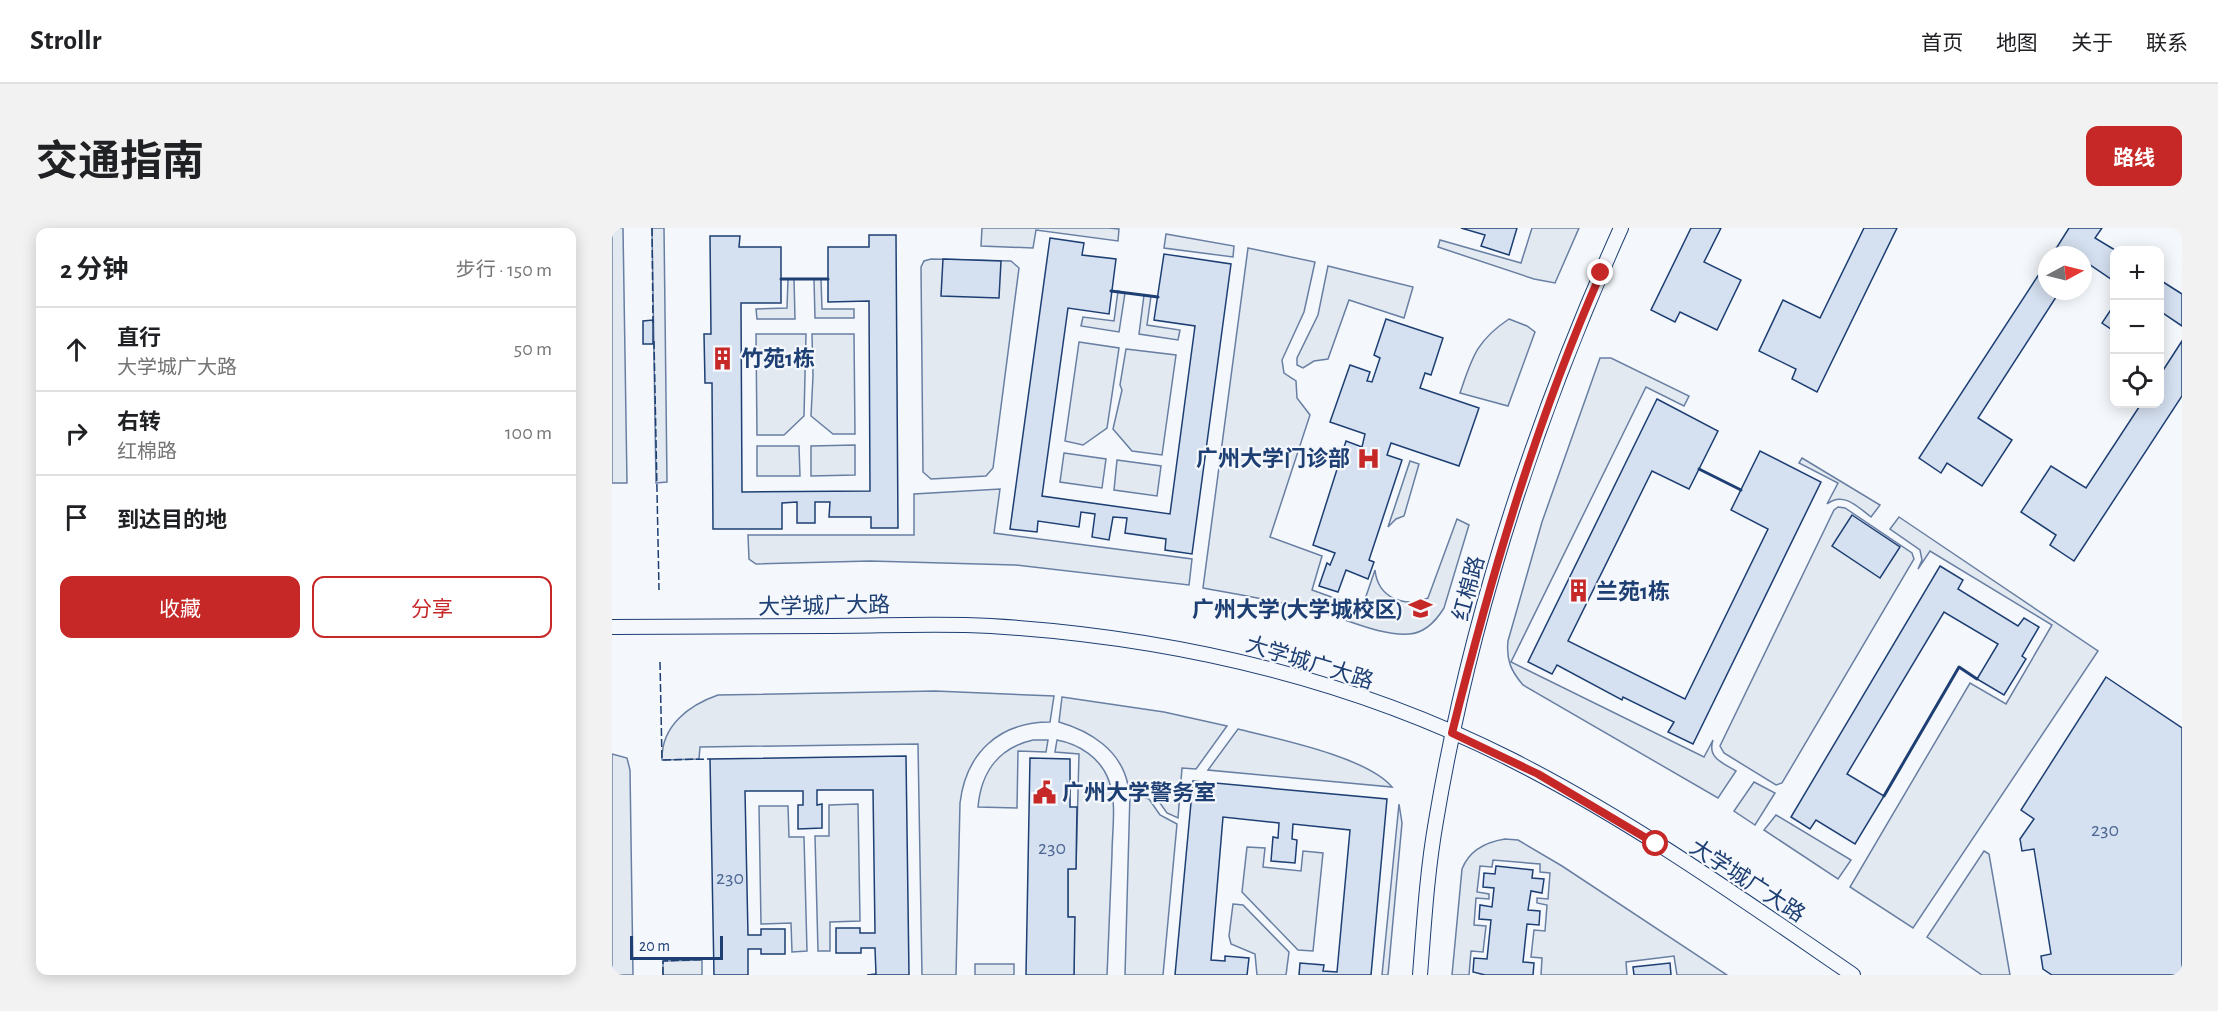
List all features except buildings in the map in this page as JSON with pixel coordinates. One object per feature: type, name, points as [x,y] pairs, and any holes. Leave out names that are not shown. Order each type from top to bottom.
[{"type":"lane","name":"红棉路","points":[[1420,975],[1436,823],[1452,733],[1496,567],[1536,440],[1580,321],[1621,228]]},
{"type":"lane","name":"大学城广大路","points":[[612,627],[938,624],[1102,636],[1206,654],[1312,680],[1409,715],[1508,758],[1599,809],[1720,885],[1853,975]]},
{"type":"shaded area","points":[[612,228],[623,228],[627,483],[612,483]]},
{"type":"shaded area","points":[[652,228],[664,228],[667,482],[656,483]]},
{"type":"shaded area","points":[[982,228],[1119,229],[1118,241],[1036,230],[1033,248],[981,246]]},
{"type":"shaded area","points":[[1532,228],[1579,228],[1555,283],[1534,279],[1438,247],[1440,240],[1521,263]]},
{"type":"shaded area","points":[[1166,234],[1234,246],[1233,257],[1164,248]]},
{"type":"shaded area","points":[[1248,248],[1315,262],[1304,312],[1282,360],[1284,373],[1296,381],[1297,398],[1310,415],[1270,537],[1322,556],[1312,590],[1362,608],[1375,570],[1381,588],[1394,598],[1410,602],[1428,598],[1457,519],[1469,525],[1444,608],[1434,622],[1425,629],[1409,634],[1386,632],[1302,607],[1203,588]]},
{"type":"shaded area","points":[[931,259],[1011,261],[1019,268],[993,468],[986,476],[931,479],[923,472],[921,267],[924,261]]},
{"type":"shaded area","points":[[1328,266],[1413,287],[1404,318],[1349,300],[1328,359],[1314,361],[1303,368],[1297,365],[1297,358],[1318,315]]},
{"type":"shaded area","points":[[788,279],[794,279],[795,319],[757,319],[756,309],[787,308]]},
{"type":"shaded area","points":[[814,279],[821,279],[822,309],[854,309],[854,318],[815,318]]},
{"type":"shaded area","points":[[1118,291],[1125,293],[1119,332],[1081,326],[1083,317],[1114,321]]},
{"type":"shaded area","points":[[1144,295],[1151,296],[1147,325],[1180,330],[1178,340],[1139,334]]},
{"type":"shaded area","points":[[1509,319],[1535,332],[1508,406],[1460,393],[1468,370],[1482,343]]},
{"type":"shaded area","points":[[756,334],[806,334],[804,416],[784,435],[757,435]]},
{"type":"shaded area","points":[[812,334],[854,334],[855,434],[833,434],[811,416]]},
{"type":"shaded area","points":[[1079,342],[1119,348],[1107,428],[1083,445],[1065,441]]},
{"type":"shaded area","points":[[1126,349],[1176,355],[1162,455],[1132,451],[1113,429],[1122,390],[1120,385]]},
{"type":"shaded area","points":[[1600,358],[1611,358],[1689,396],[1684,406],[1646,387],[1511,662],[1704,757],[1713,740],[1714,756],[1736,771],[1718,798],[1523,685],[1512,670],[1509,660],[1508,641],[1542,522]]},
{"type":"shaded area","points":[[855,445],[855,475],[811,476],[811,446]]},
{"type":"shaded area","points":[[757,446],[799,446],[800,476],[757,476]]},
{"type":"shaded area","points":[[1064,453],[1106,459],[1102,488],[1060,482]]},
{"type":"shaded area","points":[[1802,458],[1880,505],[1871,517],[1856,505],[1845,500],[1833,500],[1827,504],[1838,483],[1799,463]]},
{"type":"shaded area","points":[[1117,460],[1161,466],[1157,496],[1114,490]]},
{"type":"shaded area","points":[[1410,461],[1419,464],[1404,516],[1396,519],[1388,527]]},
{"type":"shaded area","points":[[1000,489],[994,533],[1192,559],[1189,585],[1015,565],[870,561],[756,564],[749,559],[748,535],[914,535],[914,494]]},
{"type":"shaded area","points":[[1838,507],[1845,508],[1912,553],[1914,559],[1782,783],[1776,785],[1724,753],[1720,746],[1834,510]]},
{"type":"shaded area","points":[[1899,517],[2098,651],[1913,928],[1850,887],[1970,683],[2006,704],[2052,625],[1930,551],[1918,569],[1922,560],[1920,550],[1890,529]]},
{"type":"shaded area","points":[[935,691],[1054,696],[1050,722],[1032,723],[1001,734],[978,755],[963,785],[960,803],[956,975],[922,975],[918,744],[700,747],[699,759],[662,760],[666,737],[672,727],[687,711],[718,695]]},
{"type":"shaded area","points":[[1062,697],[1164,712],[1227,726],[1196,769],[1182,768],[1178,818],[1167,813],[1152,792],[1128,785],[1119,762],[1102,744],[1082,731],[1059,722]]},
{"type":"shaded area","points":[[1238,729],[1321,750],[1343,758],[1380,776],[1392,787],[1208,770]]},
{"type":"shaded area","points":[[1033,740],[1048,740],[1046,752],[1018,751],[1017,808],[978,807],[983,783],[994,764],[1010,749]]},
{"type":"shaded area","points":[[1057,740],[1081,749],[1101,765],[1109,781],[1113,798],[1107,975],[1074,975],[1074,917],[1068,917],[1068,869],[1076,868],[1079,754],[1055,752]]},
{"type":"shaded area","points":[[612,754],[627,758],[630,770],[633,975],[612,975]]},
{"type":"shaded area","points":[[1754,782],[1775,793],[1755,825],[1734,811]]},
{"type":"shaded area","points":[[1130,793],[1149,799],[1160,815],[1177,824],[1163,975],[1125,975]]},
{"type":"shaded area","points":[[858,804],[860,921],[830,922],[830,951],[818,951],[815,836],[829,836],[829,805]]},
{"type":"shaded area","points":[[1399,804],[1402,823],[1388,975],[1382,975]]},
{"type":"shaded area","points":[[759,806],[788,806],[789,837],[804,837],[807,951],[792,952],[791,923],[761,924]]},
{"type":"shaded area","points":[[1776,815],[1851,860],[1838,879],[1764,830]]},
{"type":"shaded area","points":[[1505,839],[1518,840],[1562,866],[1727,975],[1677,975],[1674,956],[1626,962],[1627,975],[1541,975],[1542,958],[1531,957],[1534,930],[1545,931],[1547,905],[1537,903],[1537,898],[1548,899],[1550,873],[1540,872],[1540,864],[1493,860],[1492,867],[1480,866],[1477,892],[1489,894],[1489,899],[1476,898],[1474,925],[1486,926],[1483,952],[1471,951],[1469,975],[1452,975],[1462,869],[1469,857],[1479,848]]},
{"type":"shaded area","points":[[1247,847],[1265,848],[1263,867],[1301,871],[1303,851],[1323,853],[1313,951],[1298,950],[1242,892]]},
{"type":"shaded area","points":[[1984,851],[1989,854],[2010,975],[1982,975],[1927,937]]},
{"type":"shaded area","points":[[1233,904],[1243,905],[1289,952],[1286,975],[1257,975],[1255,954],[1231,944],[1229,936]]},
{"type":"shaded area","points":[[702,960],[702,975],[663,975],[663,961]]},
{"type":"shaded area","points":[[975,964],[1014,964],[1014,975],[975,975]]},
{"type":"fence","points":[[652,228],[653,323]]},
{"type":"fence","points":[[654,341],[659,590]]},
{"type":"fence","points":[[660,662],[662,760],[710,759]]},
{"type":"fence","points":[[663,975],[663,961],[713,959]]},
{"type":"wall","points":[[781,279],[828,279]]},
{"type":"wall","points":[[1111,291],[1158,297]]},
{"type":"wall","points":[[1699,469],[1741,490]]},
{"type":"wall","points":[[1884,796],[1959,667],[1977,679]]},
{"type":"place","name":"竹苑1栋","points":[[723,358]]},
{"type":"place","name":"广州大学门诊部","points":[[1368,458]]},
{"type":"place","name":"兰苑1栋","points":[[1578,591]]},
{"type":"place","name":"广州大学(大学城校区)","points":[[1421,609]]},
{"type":"place","name":"广州大学警务室","points":[[1044,792]]},
{"type":"route","points":[[1601,273],[1558,375],[1504,536],[1452,733],[1538,774],[1656,844]]}]
